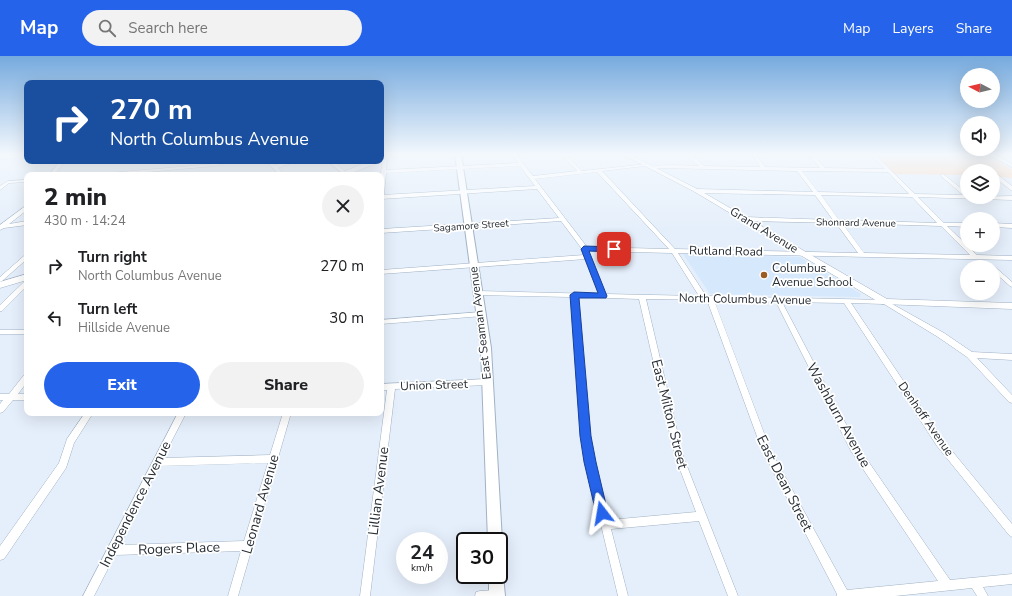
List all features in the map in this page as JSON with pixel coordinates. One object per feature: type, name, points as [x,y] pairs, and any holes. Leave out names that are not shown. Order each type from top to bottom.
[{"type":"main road","name":"East Seaman Avenue","points":[[461,179],[486,348],[495,532]]},
{"type":"main road","points":[[0,285],[24,278]]},
{"type":"main road","points":[[496,584],[497,596]]},
{"type":"street","points":[[533,179],[584,249],[603,296]]},
{"type":"street","name":"East Dean Street","points":[[607,179],[673,250],[707,298],[766,450],[843,596]]},
{"type":"street","name":"Grand Avenue","points":[[674,179],[697,191],[941,335],[970,355],[1012,400]]},
{"type":"street","points":[[806,179],[862,254]]},
{"type":"street","points":[[897,179],[942,224],[982,260]]},
{"type":"street","points":[[948,179],[960,190]]},
{"type":"street","points":[[1000,179],[1012,189]]},
{"type":"street","points":[[0,188],[8,182],[24,181]]},
{"type":"street","points":[[384,195],[538,187]]},
{"type":"street","points":[[697,191],[960,197]]},
{"type":"street","points":[[1000,198],[1012,198]]},
{"type":"street","points":[[1,227],[24,209]]},
{"type":"street","name":"Sagamore Street","points":[[384,231],[561,219]]},
{"type":"street","name":"Shonnard Avenue","points":[[745,220],[960,225]]},
{"type":"street","points":[[1,227],[24,223]]},
{"type":"street","points":[[1000,225],[1012,226]]},
{"type":"street","name":"Rutland Road","points":[[584,249],[1012,258]]},
{"type":"street","points":[[384,272],[588,257]]},
{"type":"street","points":[[0,280],[24,259]]},
{"type":"street","points":[[1000,274],[1012,285]]},
{"type":"street","points":[[0,309],[24,285]]},
{"type":"street","name":"North Columbus Avenue","points":[[478,293],[1012,306]]},
{"type":"street","points":[[574,295],[586,436],[590,462],[624,596]]},
{"type":"street","name":"East Milton Street","points":[[642,297],[676,448],[733,596]]},
{"type":"street","name":"Washburn Avenue","points":[[778,300],[854,448],[948,586]]},
{"type":"street","name":"Denhoff Avenue","points":[[846,301],[940,443],[1012,532]]},
{"type":"street","points":[[384,322],[481,314]]},
{"type":"street","points":[[0,332],[24,332]]},
{"type":"street","points":[[970,355],[1012,357]]},
{"type":"street","points":[[0,410],[24,381]]},
{"type":"street","name":"Union Street","points":[[384,387],[487,382]]},
{"type":"street","name":"Lillian Avenue","points":[[365,596],[392,387]]},
{"type":"street","points":[[0,397],[24,397]]},
{"type":"street","points":[[0,555],[63,465],[70,442],[88,416]]},
{"type":"street","name":"Independence Avenue","points":[[88,596],[180,416]]},
{"type":"street","name":"Leonard Avenue","points":[[233,596],[286,416]]},
{"type":"street","points":[[157,462],[273,459]]},
{"type":"street","points":[[605,525],[702,516]]},
{"type":"street","name":"Rogers Place","points":[[111,550],[248,546]]},
{"type":"street","points":[[843,596],[858,596],[1012,579]]},
{"type":"street","points":[[974,584],[983,596]]},
{"type":"street","points":[[480,596],[497,596]]},
{"type":"shaded area","name":"Columbus Avenue School","points":[[683,254],[800,257],[861,294],[860,297],[710,294]]},
{"type":"place","name":"Columbus Avenue School","points":[[764,275]]},
{"type":"route","points":[[602,513],[590,462],[586,436],[574,295],[603,296],[596,274],[584,249],[614,249]]}]
